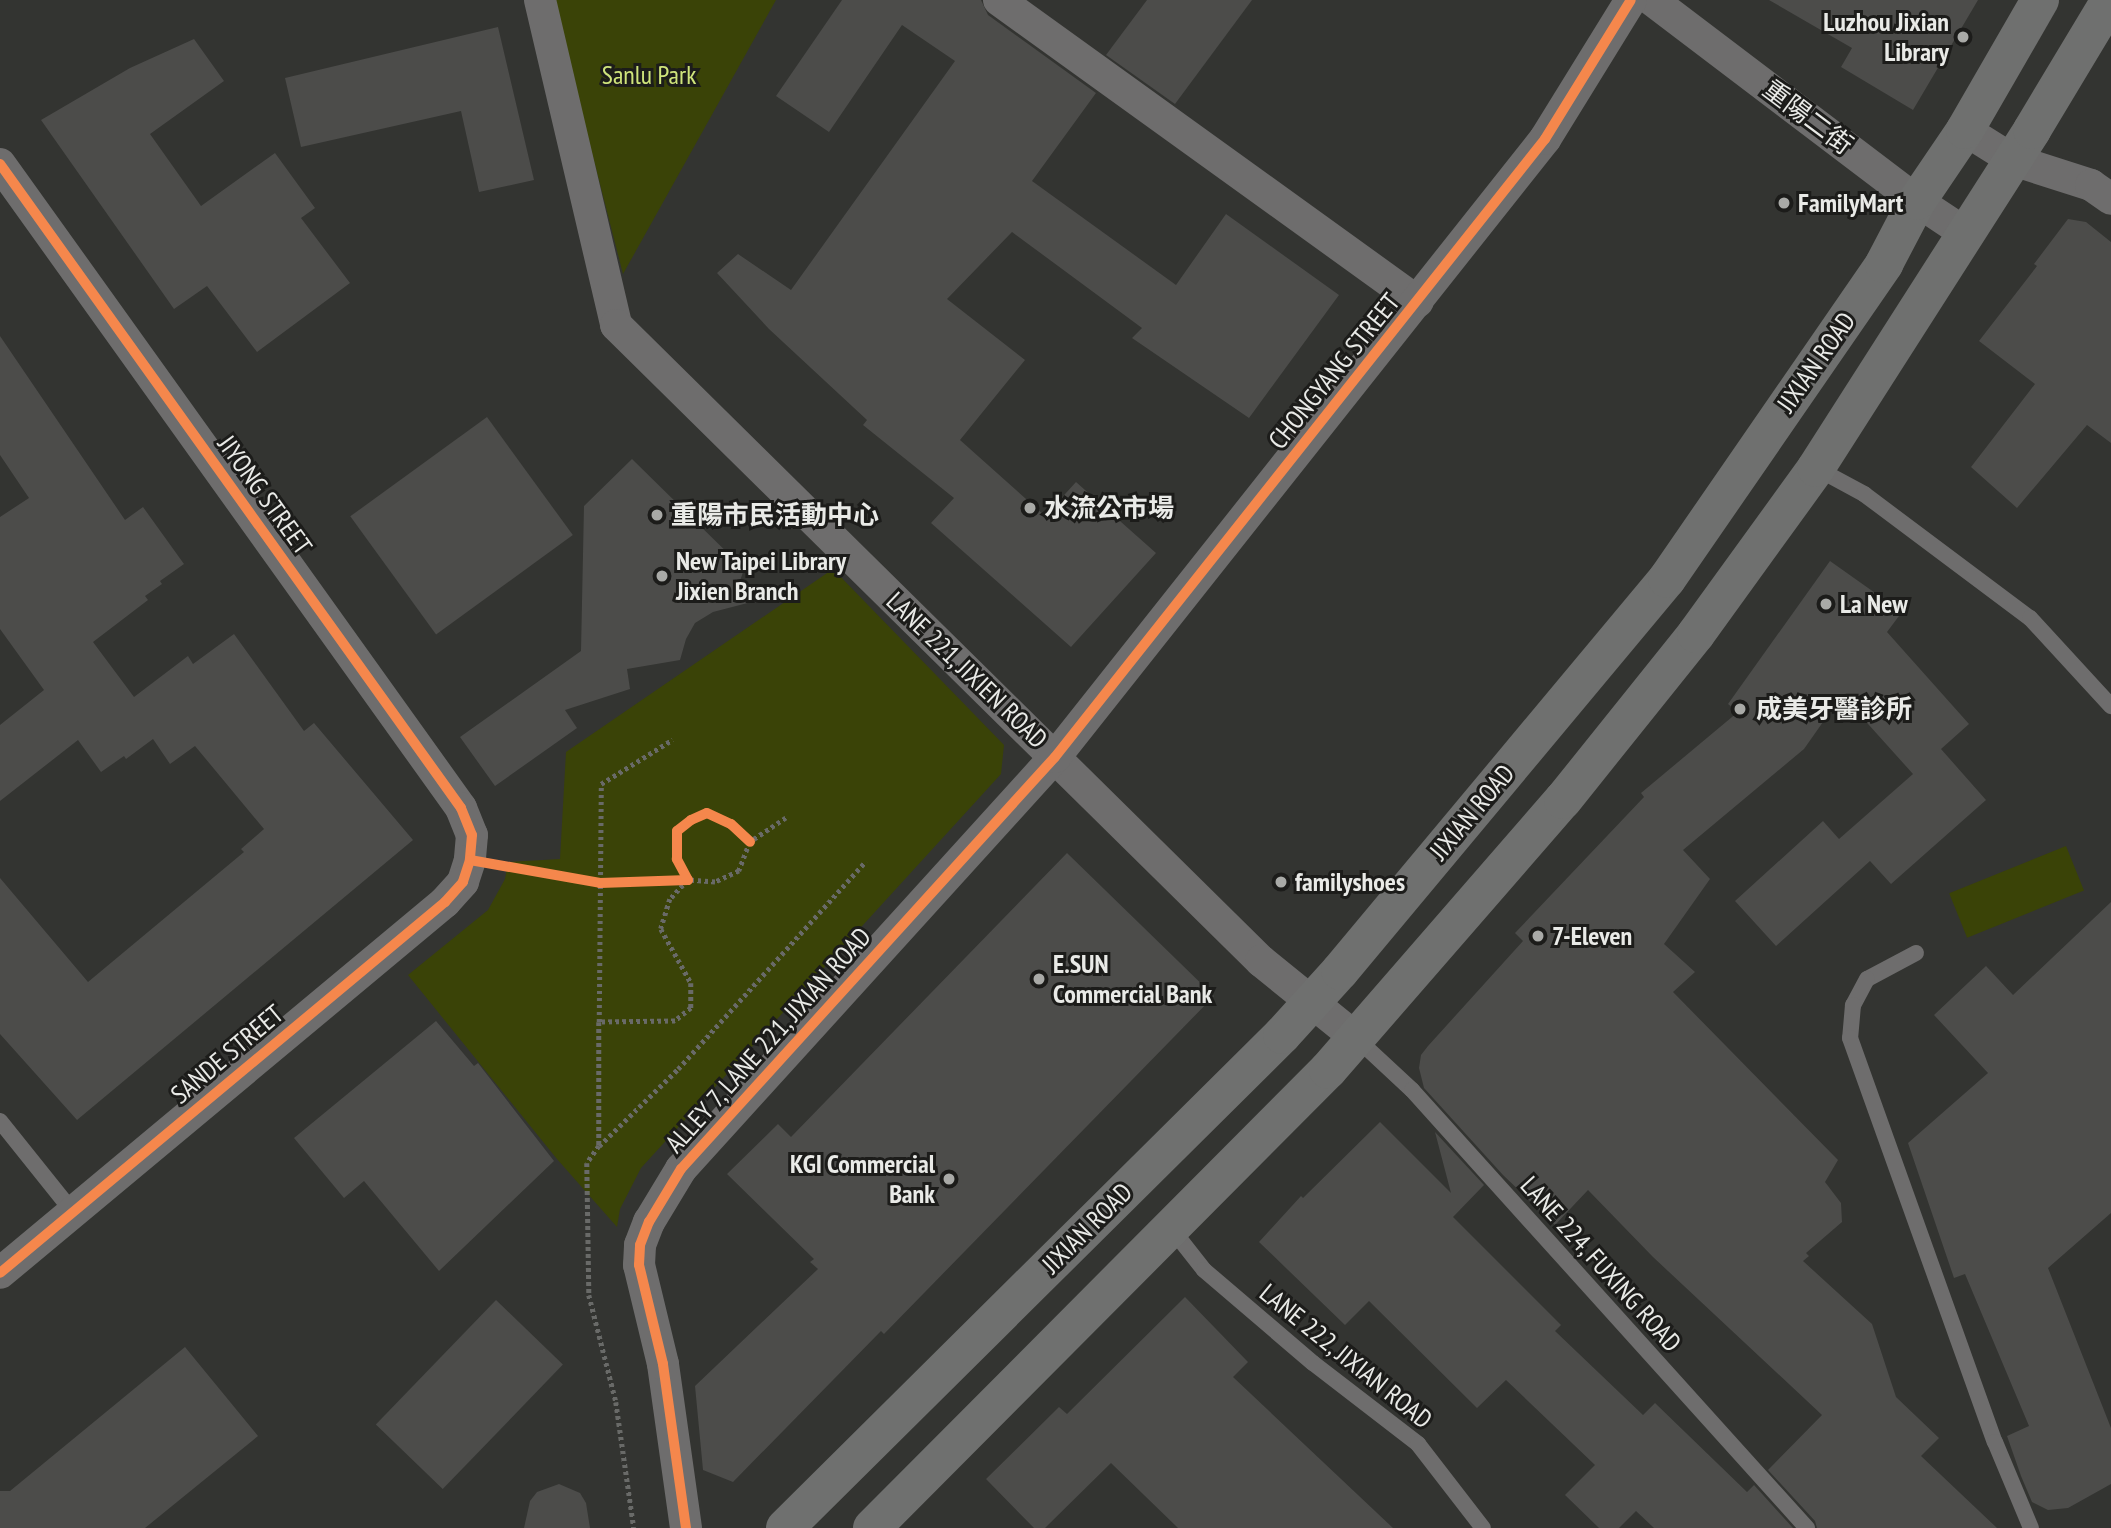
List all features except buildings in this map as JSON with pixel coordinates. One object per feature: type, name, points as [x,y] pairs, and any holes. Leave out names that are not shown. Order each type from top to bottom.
[{"type":"main road","name":"JIXIAN ROAD","points":[[785,1528],[1311,1003],[1667,579],[1884,264],[1917,201],[1965,131],[2040,0]]},
{"type":"main road","points":[[872,1528],[1328,1070],[1563,800],[1696,634],[1816,468],[2012,160],[2109,0]]},
{"type":"street","name":"LANE 221, JIXIEN ROAD","points":[[540,0],[616,325],[1261,961],[1355,1037]]},
{"type":"street","points":[[999,0],[1418,302]]},
{"type":"street","name":"CHONGYANG STREET","points":[[1055,757],[1545,139],[1631,0]]},
{"type":"street","name":"重陽二街","points":[[1652,0],[1917,201],[1965,233]]},
{"type":"street","points":[[1965,131],[2012,160],[2091,184],[2111,199]]},
{"type":"street","name":"JIYONG STREET","points":[[0,164],[461,808],[472,835],[470,860]]},
{"type":"street","name":"ALLEY 7, LANE 221, JIXIAN ROAD","points":[[686,1528],[663,1364],[639,1265],[640,1245],[649,1222],[681,1169],[1055,757]]},
{"type":"street","name":"SANDE STREET","points":[[0,1273],[446,902],[463,882],[470,860]]},
{"type":"lane","points":[[1816,468],[1864,494],[2030,618],[2111,706]]},
{"type":"lane","points":[[1916,953],[1867,979],[1853,1005],[1850,1038],[1995,1442],[2031,1528]]},
{"type":"lane","name":"LANE 224, FUXING ROAD","points":[[1355,1037],[1412,1090],[1807,1528]]},
{"type":"lane","points":[[0,1121],[72,1211]]},
{"type":"lane","name":"LANE 222, JIXIAN ROAD","points":[[1171,1228],[1204,1270],[1313,1363],[1418,1444],[1483,1528]]},
{"type":"path","points":[[599,1146],[601,784],[672,740]]},
{"type":"path","points":[[675,880],[685,874],[715,882],[739,871],[750,842],[786,818]]},
{"type":"path","points":[[740,833],[750,842]]},
{"type":"path","points":[[635,1528],[616,1402],[589,1295],[587,1163],[599,1146],[678,1069],[866,861]]},
{"type":"path","points":[[598,1022],[675,1021],[691,1008],[691,984],[661,929],[670,899],[685,874]]},
{"type":"path","points":[[587,880],[613,882]]},
{"type":"green space","name":"Sanlu Park","points":[[553,0],[776,0],[623,274]]},
{"type":"green space","points":[[833,569],[1004,745],[1001,774],[641,1168],[620,1209],[617,1227],[557,1159],[408,975],[488,910],[505,879],[508,862],[560,859],[566,752]]},
{"type":"green space","points":[[2066,846],[2084,891],[1967,938],[1949,893]]},
{"type":"cycle path","points":[[686,1528],[663,1364],[639,1265],[640,1245],[649,1222],[681,1169],[1055,757],[1545,139],[1631,0]]},
{"type":"cycle path","points":[[0,164],[461,808],[472,835],[470,860],[463,882],[445,902],[0,1273]]},
{"type":"cycle path","points":[[470,860],[600,883],[688,880],[677,859],[677,831],[691,820],[707,813],[731,824],[750,842]]},
{"type":"place","name":"Luzhou Jixian Library","points":[[1963,37]]},
{"type":"place","name":"FamilyMart","points":[[1784,203]]},
{"type":"place","name":"水流公市場","points":[[1030,508]]},
{"type":"place","name":"重陽市民活動中心","points":[[657,515]]},
{"type":"place","name":"New Taipei Library Jixien Branch","points":[[662,576]]},
{"type":"place","name":"La New","points":[[1826,604]]},
{"type":"place","name":"成美牙醫診所","points":[[1740,709]]},
{"type":"place","name":"familyshoes","points":[[1281,882]]},
{"type":"place","name":"7-Eleven","points":[[1538,936]]},
{"type":"place","name":"E.SUN Commercial Bank","points":[[1039,979]]},
{"type":"place","name":"KGI Commercial Bank","points":[[949,1179]]}]
